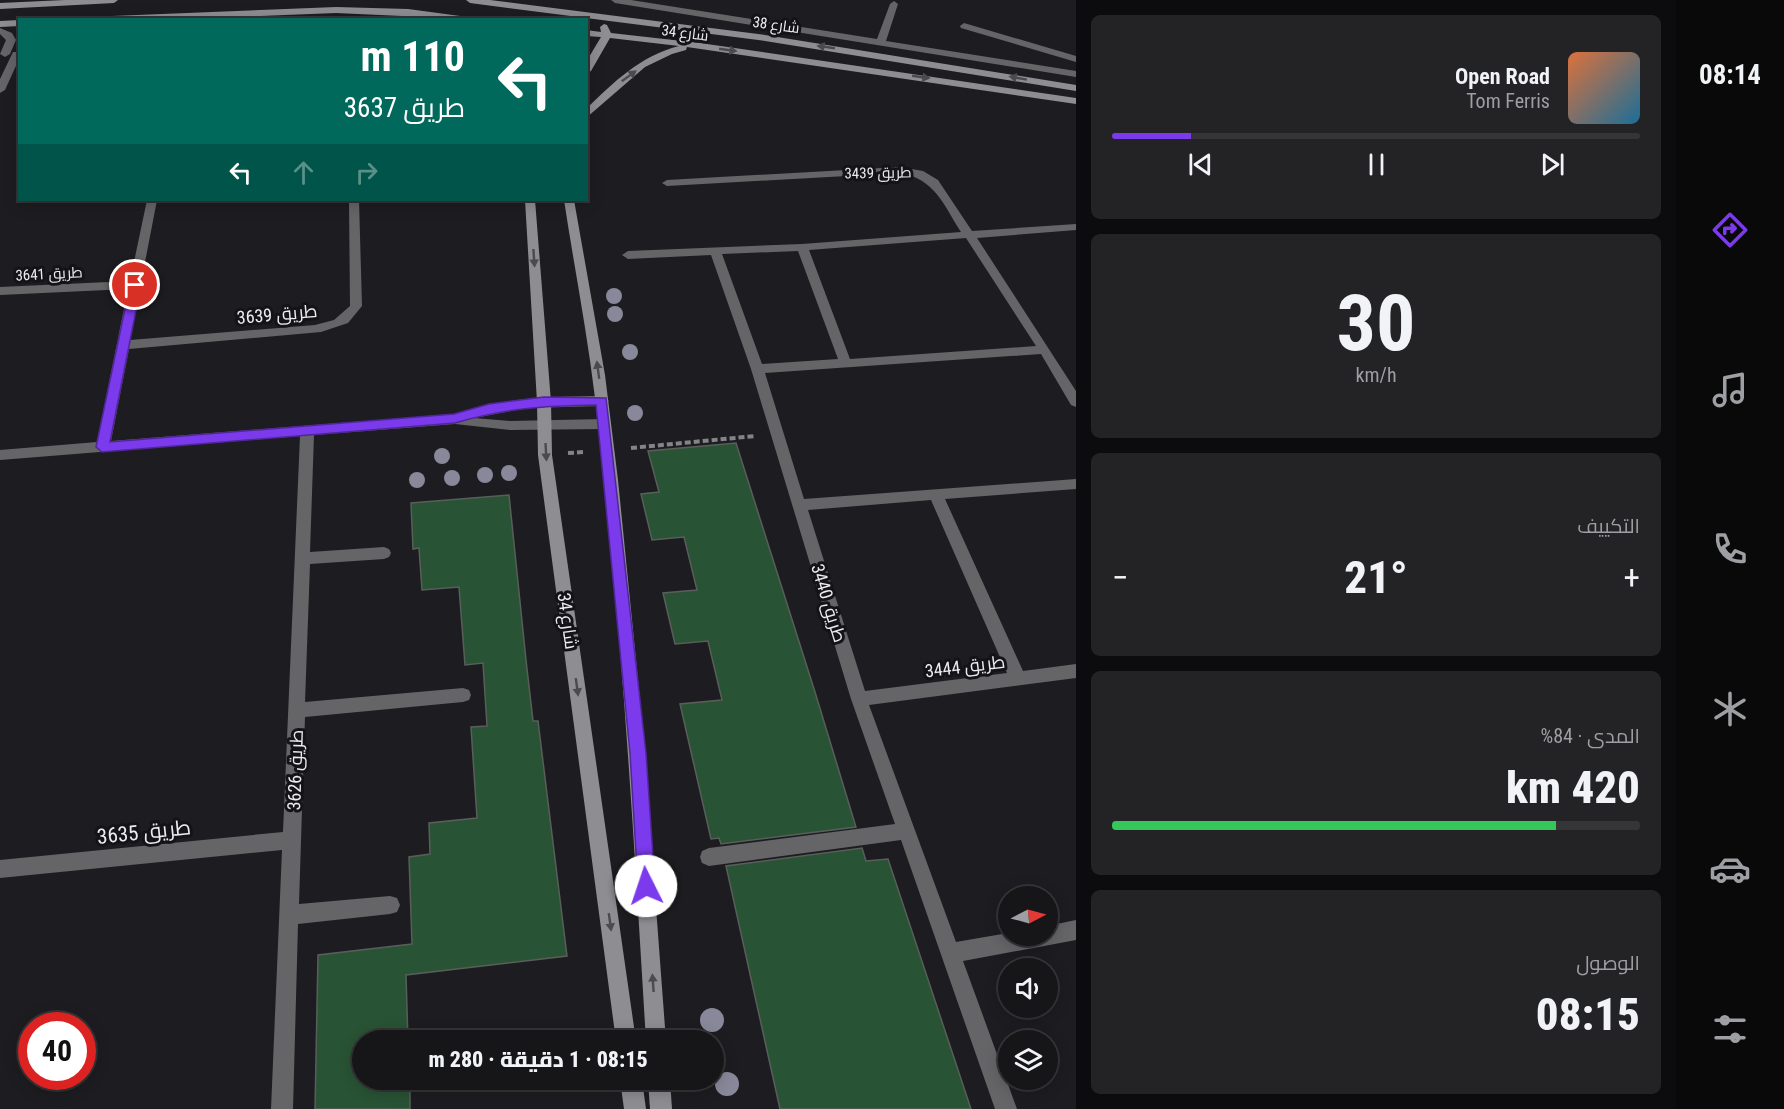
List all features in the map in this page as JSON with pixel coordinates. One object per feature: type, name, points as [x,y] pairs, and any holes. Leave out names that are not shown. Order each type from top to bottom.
[{"type":"street","points":[[0,6],[114,0]]},
{"type":"street","name":"شارع 38","points":[[470,0],[765,38],[1076,88]]},
{"type":"street","points":[[615,0],[1076,74]]},
{"type":"street","points":[[881,42],[894,3]]},
{"type":"street","points":[[127,18],[336,10],[408,12],[466,18]]},
{"type":"street","points":[[408,12],[425,18]]},
{"type":"street","points":[[584,15],[600,22],[606,32],[588,67]]},
{"type":"street","points":[[0,24],[18,23]]},
{"type":"street","points":[[964,26],[1076,58]]},
{"type":"street","name":"شارع 34","points":[[606,32],[635,27],[738,39],[765,38]]},
{"type":"street","points":[[0,31],[9,35],[11,40],[10,54],[0,90]]},
{"type":"street","name":"شارع 38","points":[[588,32],[606,32],[1076,101]]},
{"type":"street","points":[[588,113],[608,92],[653,58],[670,50],[700,46]]},
{"type":"street","name":"طريق 3439","points":[[667,183],[900,170],[919,173],[934,182],[1045,350],[1076,402]]},
{"type":"street","points":[[102,447],[152,201]]},
{"type":"street","name":"طريق 3639","points":[[123,345],[315,329],[337,324],[345,319],[356,306],[354,201]]},
{"type":"street","name":"شارع 34","points":[[530,201],[544,402],[545,455],[624,1030]]},
{"type":"street","points":[[569,201],[593,334],[602,401],[638,753],[655,1030]]},
{"type":"street","points":[[628,255],[802,247],[1076,227]]},
{"type":"street","points":[[802,247],[846,364]]},
{"type":"street","name":"طريق 3440","points":[[715,251],[757,369],[859,699],[1006,1109]]},
{"type":"street","name":"طريق 3641","points":[[0,291],[135,285]]},
{"type":"street","points":[[757,369],[1045,350]]},
{"type":"street","points":[[0,455],[455,418],[489,408],[544,402],[602,401]]},
{"type":"street","points":[[455,418],[491,425],[604,424]]},
{"type":"street","name":"طريق 3626","points":[[282,1109],[307,431]]},
{"type":"street","points":[[798,505],[1076,484]]},
{"type":"street","points":[[936,495],[1018,678]]},
{"type":"street","points":[[303,558],[384,553]]},
{"type":"street","name":"طريق 3444","points":[[859,699],[1076,671]]},
{"type":"street","points":[[297,710],[463,695]]},
{"type":"street","points":[[709,857],[906,831]]},
{"type":"street","name":"طريق 3635","points":[[0,869],[293,840]]},
{"type":"street","points":[[290,915],[390,905]]},
{"type":"street","points":[[1058,934],[1076,930]]},
{"type":"street","points":[[950,953],[998,944]]},
{"type":"street","points":[[633,1090],[635,1109]]},
{"type":"street","points":[[660,1090],[661,1109]]},
{"type":"path","points":[[545,455],[776,434]]},
{"type":"building","points":[[736,443],[856,827],[721,844],[719,838],[711,839],[680,704],[722,700],[708,641],[675,644],[663,593],[697,590],[684,537],[652,540],[641,494],[659,492],[648,451]]},
{"type":"building","points":[[509,495],[533,721],[538,721],[567,956],[406,975],[408,1030],[352,1030],[352,1090],[410,1090],[410,1109],[315,1109],[318,955],[412,944],[409,857],[430,854],[429,823],[477,818],[471,727],[487,726],[483,663],[465,665],[459,587],[422,590],[419,548],[413,549],[411,503]]},
{"type":"building","points":[[862,848],[866,861],[888,859],[971,1109],[780,1109],[726,866]]},
{"type":"route","points":[[135,285],[102,447],[455,418],[489,408],[544,402],[602,401],[638,753],[646,886]]}]
